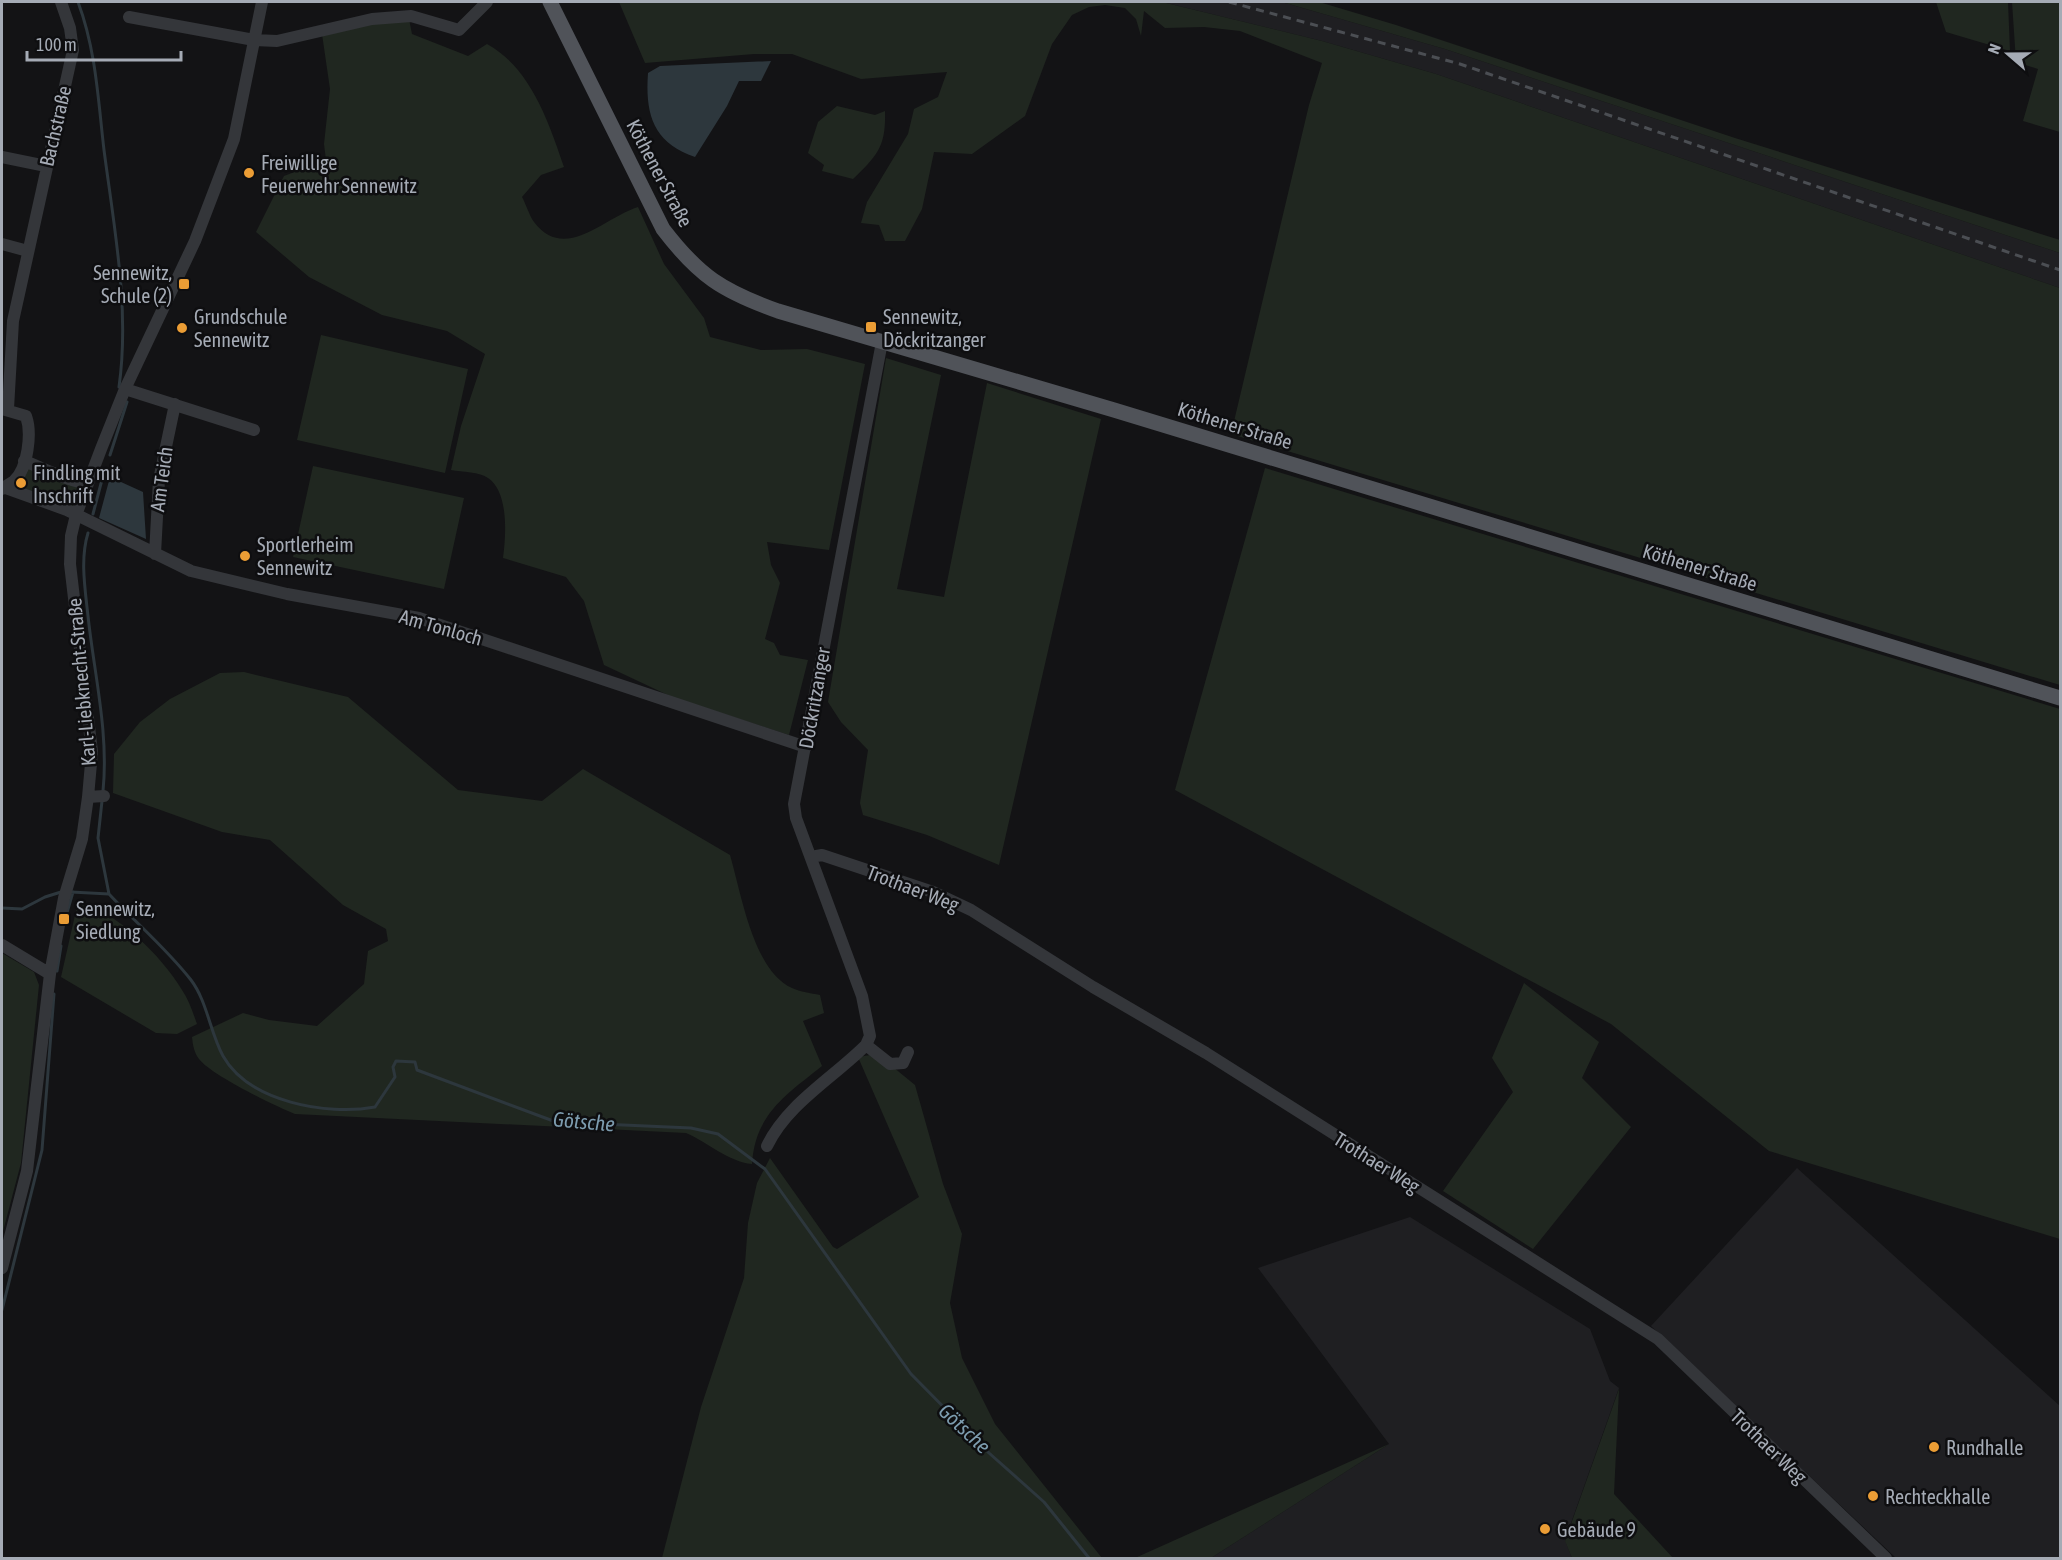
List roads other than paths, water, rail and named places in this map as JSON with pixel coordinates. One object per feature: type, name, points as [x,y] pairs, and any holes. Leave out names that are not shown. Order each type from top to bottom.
[{"type":"main road","name":"Köthener Straße","points":[[550,2],[663,229],[687,259],[717,285],[741,298],[2061,698]]},
{"type":"street","name":"Bachstraße","points":[[5,409],[13,321],[73,50],[70,28],[61,2]]},
{"type":"street","points":[[24,461],[57,472],[77,484],[88,483],[124,389],[195,242],[216,192],[234,139],[262,2]]},
{"type":"street","points":[[129,16],[254,40],[277,41],[372,19],[411,16],[459,30],[488,2]]},
{"type":"street","points":[[2,158],[46,166]]},
{"type":"street","points":[[2,244],[28,251]]},
{"type":"street","name":"Döckritzanger","points":[[866,1046],[870,1036],[862,996],[796,818],[794,804],[882,342]]},
{"type":"street","points":[[124,389],[254,430]]},
{"type":"street","name":"Am Teich","points":[[155,554],[159,480],[175,404]]},
{"type":"street","points":[[2,488],[17,477],[24,461],[30,426],[26,416],[5,409]]},
{"type":"street","name":"Karl-Liebknecht-Straße","points":[[50,974],[64,898],[95,796],[70,564],[71,536],[88,483]]},
{"type":"street","name":"Am Tonloch","points":[[2,488],[76,515],[191,571],[287,594],[419,618],[806,747]]},
{"type":"street","name":"Trothaer Weg","points":[[811,857],[822,855],[844,862],[933,892],[971,910],[1093,987],[1206,1053],[1658,1339],[1886,1558]]},
{"type":"street","points":[[2,945],[50,974],[27,1171],[2,1268]]},
{"type":"street","points":[[767,1146],[775,1130],[793,1110],[866,1046],[890,1064],[903,1063],[908,1052]]},
{"type":"waterway","points":[[78,2],[89,38],[96,75],[116,238],[123,328],[119,387]]},
{"type":"waterway","points":[[110,455],[127,402]]},
{"type":"waterway","points":[[93,514],[104,472]]},
{"type":"waterway","points":[[88,533],[84,553],[84,574],[104,747],[103,791]]},
{"type":"waterway","points":[[102,801],[98,838],[109,894]]},
{"type":"waterway","name":"Götsche","points":[[2,908],[22,909],[45,897],[61,892]]},
{"type":"waterway","name":"Götsche","points":[[71,892],[109,894],[161,947],[196,988],[223,1056],[235,1072],[251,1085],[270,1095],[313,1107],[335,1109],[375,1107],[395,1077],[393,1067],[396,1061],[415,1062],[417,1070],[556,1122],[691,1128],[718,1134],[765,1169],[911,1374],[989,1453],[1044,1502],[1089,1558]]},
{"type":"waterway","points":[[66,916],[73,892]]},
{"type":"waterway","points":[[57,971],[61,946]]},
{"type":"waterway","points":[[2,1310],[42,1150],[54,994]]},
{"type":"railway","points":[[1229,2],[1460,64],[2060,270]]},
{"type":"place","name":"Freiwillige Feuerwehr Sennewitz","points":[[249,173]]},
{"type":"place","name":"Sennewitz, Schule (2)","points":[[184,284]]},
{"type":"place","name":"Sennewitz, Döckritzanger","points":[[871,327]]},
{"type":"place","name":"Grundschule Sennewitz","points":[[182,328]]},
{"type":"place","name":"Findling mit Inschrift","points":[[21,483]]},
{"type":"place","name":"Sportlerheim Sennewitz","points":[[245,556]]},
{"type":"place","name":"Sennewitz, Siedlung","points":[[64,919]]},
{"type":"place","name":"Rundhalle","points":[[1934,1447]]},
{"type":"place","name":"Rechteckhalle","points":[[1873,1496]]},
{"type":"place","name":"Gebäude 9","points":[[1545,1529]]}]
